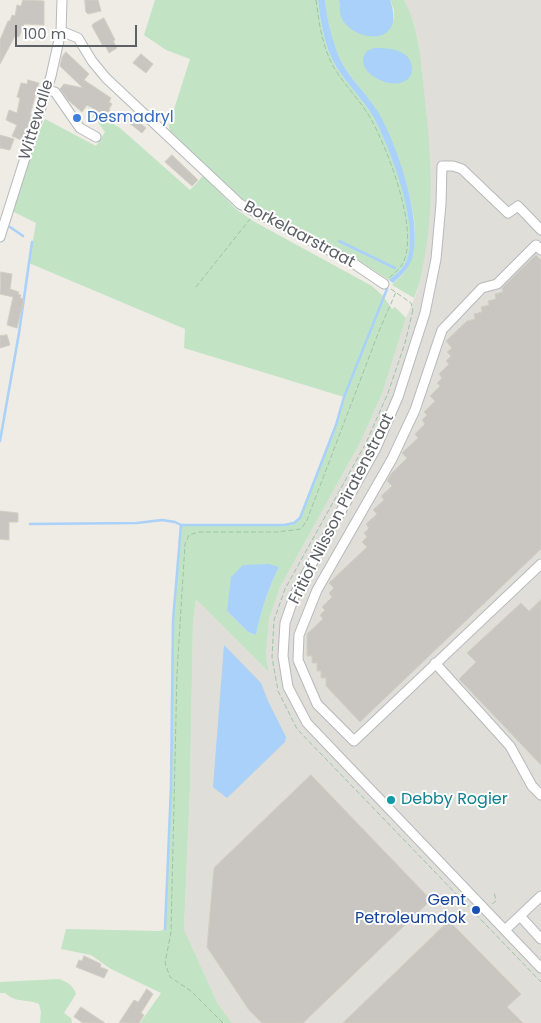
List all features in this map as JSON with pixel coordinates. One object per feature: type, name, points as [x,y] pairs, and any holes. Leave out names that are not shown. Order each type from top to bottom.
[{"type":"street","name":"Wittewalle","points":[[0,237],[47,90],[61,31],[62,0]]},
{"type":"street","name":"Borkelaarstraat","points":[[61,31],[78,38],[92,61],[106,78],[240,204],[350,261],[384,284]]},
{"type":"street","points":[[47,90],[56,92],[80,128],[96,137]]},
{"type":"street","name":"Fritiof Nilsson Piratenstraat","points":[[541,230],[518,206],[508,213],[462,169],[453,166],[442,166],[436,259],[425,313],[415,346],[398,397],[376,448],[295,594],[285,623],[283,656],[288,687],[306,723],[541,968]]},
{"type":"street","points":[[541,250],[536,245],[497,284],[482,288],[442,330],[415,410],[392,459],[317,590],[299,635],[298,660],[316,704],[354,741],[434,663],[541,564]]},
{"type":"street","points":[[434,663],[510,746],[532,786],[541,795]]},
{"type":"street","points":[[505,930],[541,896]]},
{"type":"street","points":[[520,916],[541,939]]},
{"type":"path","points":[[316,0],[318,22],[325,48],[333,66],[370,118],[390,164],[404,209],[407,237],[404,260],[397,271],[384,284],[411,303],[413,310],[405,343],[388,393],[366,444],[282,597],[274,620],[272,657],[278,691],[298,729],[541,982]]},
{"type":"path","points":[[196,287],[255,213]]},
{"type":"path","points":[[223,1023],[191,991],[170,977],[165,963],[171,932],[177,672],[185,544],[189,535],[199,532],[277,532],[301,529],[307,520],[379,331],[396,292]]},
{"type":"shaded area","points":[[404,0],[541,0],[541,1023],[232,1023],[218,1004],[184,931],[190,787],[193,622],[196,598],[269,671],[266,657],[269,619],[280,587],[361,441],[383,391],[406,318],[418,290],[430,200],[427,118],[418,41],[414,23]]},
{"type":"green space","points":[[155,0],[318,0],[323,30],[332,59],[374,118],[396,168],[402,188],[410,228],[410,246],[407,260],[389,280],[350,255],[272,214],[240,200],[170,132],[169,125],[190,59],[166,50],[144,35]]},
{"type":"green space","points":[[325,0],[339,0],[342,15],[349,26],[360,33],[375,36],[394,19],[394,10],[390,0],[404,0],[418,39],[428,127],[431,196],[427,242],[421,277],[414,298],[392,285],[406,270],[415,242],[415,225],[403,173],[384,124],[373,105],[344,66],[337,52],[330,30]]},
{"type":"green space","points":[[87,107],[120,128],[190,190],[203,176],[236,209],[253,221],[372,286],[383,296],[392,309],[395,307],[406,318],[383,391],[361,441],[280,587],[269,619],[266,657],[269,672],[196,599],[193,622],[190,787],[184,930],[218,1004],[232,1023],[140,1023],[161,993],[111,969],[91,955],[61,949],[66,929],[160,931],[165,929],[171,786],[173,621],[181,525],[284,525],[294,523],[300,518],[336,425],[344,397],[184,348],[185,329],[29,263],[36,223],[12,211],[45,119],[96,146],[105,132]],"holes":[[[279,567],[265,600],[256,635],[248,632],[227,611]]]},
{"type":"green space","points":[[59,979],[69,984],[76,994],[64,1013],[71,1018],[72,1023],[40,1023],[41,1012],[39,1004],[18,1000],[5,993],[0,993],[0,982]]},
{"type":"water","points":[[318,0],[325,0],[330,30],[340,59],[378,112],[393,143],[407,184],[412,205],[415,244],[410,263],[393,283],[389,280],[407,260],[410,245],[410,228],[402,188],[374,118],[332,59],[323,30]]},
{"type":"water","points":[[339,0],[390,0],[393,15],[392,26],[386,33],[377,36],[357,33],[348,27],[342,19]]},
{"type":"water","points":[[374,48],[398,51],[408,57],[412,68],[409,78],[401,83],[384,82],[369,72],[364,66],[363,59],[367,51]]},
{"type":"water","points":[[269,564],[279,567],[265,600],[256,635],[248,632],[227,611],[231,577],[243,565]]},
{"type":"water","points":[[224,645],[261,683],[286,737],[285,742],[227,798],[213,787]]},
{"type":"building","points":[[23,0],[44,1],[44,25],[24,24],[19,37],[15,36],[0,64],[0,40],[8,21],[10,21],[12,15],[15,16],[17,5],[21,6]]},
{"type":"building","points":[[85,0],[98,0],[101,11],[88,14],[86,12]]},
{"type":"building","points":[[104,18],[117,48],[109,53],[92,26]]},
{"type":"building","points":[[66,52],[89,74],[84,80],[111,98],[109,102],[112,104],[106,116],[87,105],[82,112],[68,100],[60,89],[64,84],[83,88],[60,66],[62,57]]},
{"type":"building","points":[[141,54],[153,64],[146,73],[133,63]]},
{"type":"building","points":[[28,80],[39,83],[30,115],[32,115],[23,141],[12,136],[17,125],[6,120],[9,110],[17,113],[20,98],[17,97],[21,83],[27,84]]},
{"type":"building","points":[[127,113],[146,128],[142,133],[124,119]]},
{"type":"building","points":[[0,135],[14,139],[10,150],[0,148]]},
{"type":"building","points":[[172,155],[198,180],[192,186],[165,162]]},
{"type":"building","points":[[536,255],[541,260],[541,549],[360,722],[326,686],[326,678],[321,678],[321,671],[317,671],[317,663],[312,663],[312,656],[307,656],[307,634],[323,619],[320,615],[325,610],[322,607],[332,597],[329,593],[334,588],[329,583],[367,547],[362,542],[367,537],[364,533],[369,528],[366,524],[377,514],[373,510],[384,500],[381,496],[392,486],[387,481],[391,474],[407,458],[402,453],[418,438],[415,434],[425,424],[422,420],[427,415],[424,412],[435,401],[430,396],[440,386],[437,383],[442,378],[439,374],[449,364],[446,361],[451,356],[447,352],[452,348],[446,341],[467,321],[475,319],[474,314],[482,312],[481,307],[489,305],[488,301],[496,299],[495,294],[503,292],[502,288]]},
{"type":"building","points":[[1,272],[12,274],[10,289],[19,292],[20,298],[24,299],[17,328],[7,325],[13,297],[0,294]]},
{"type":"building","points":[[7,335],[10,345],[0,348],[0,336]]},
{"type":"building","points":[[0,511],[18,513],[18,522],[9,522],[9,540],[0,539]]},
{"type":"building","points":[[541,600],[541,765],[459,679],[476,662],[467,653],[521,603],[529,611]]},
{"type":"building","points":[[311,775],[431,900],[303,1023],[262,1023],[249,1010],[207,947],[214,868]]},
{"type":"building","points":[[449,921],[521,994],[507,1007],[523,1023],[343,1023]]},
{"type":"building","points":[[84,956],[101,964],[100,967],[108,970],[104,978],[76,967],[79,960],[82,961]]},
{"type":"building","points":[[147,989],[153,994],[141,1013],[144,1015],[139,1023],[119,1023],[134,1000],[138,1002]]},
{"type":"building","points":[[81,1007],[105,1023],[83,1023],[74,1017]]},
{"type":"waterway","points":[[10,227],[23,236]]},
{"type":"waterway","points":[[339,241],[395,268]]},
{"type":"waterway","points":[[0,441],[19,333],[32,242]]},
{"type":"waterway","points":[[30,524],[137,523],[162,520],[181,525],[284,525],[294,523],[300,518],[336,425],[344,397],[387,289]]},
{"type":"waterway","points":[[165,929],[171,786],[173,621],[181,525]]},
{"type":"place","name":"Desmadryl","points":[[77,118]]},
{"type":"place","name":"Debby Rogier","points":[[391,800]]},
{"type":"place","name":"Gent Petroleumdok","points":[[476,910]]}]
